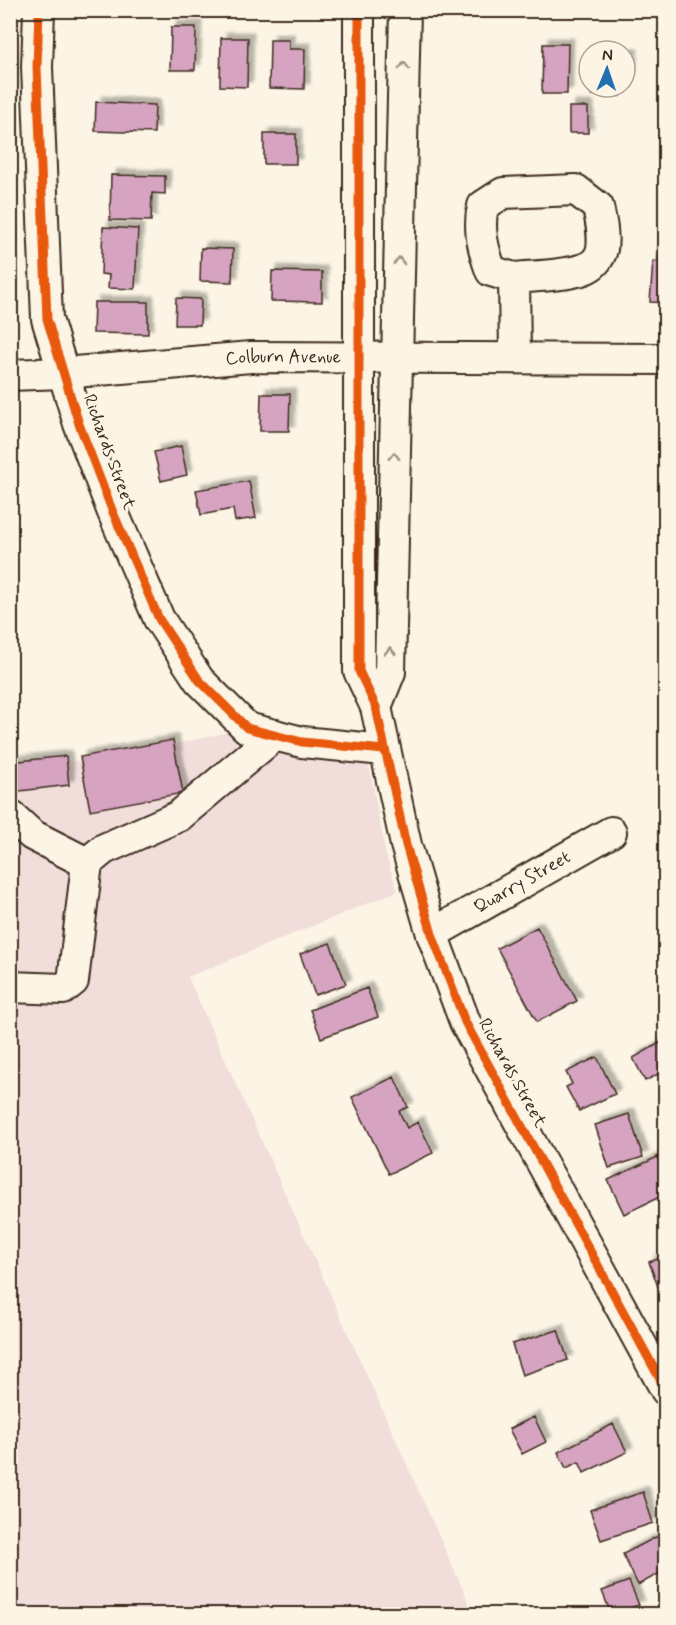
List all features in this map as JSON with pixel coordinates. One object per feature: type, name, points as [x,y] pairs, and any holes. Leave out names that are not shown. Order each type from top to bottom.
[{"type":"street","name":"Richards Street","points":[[39,10],[24,67],[47,319],[79,424],[112,510],[159,619],[199,680],[247,728],[302,742],[384,750]]},
{"type":"street","name":"Richards Street","points":[[358,10],[359,671],[376,707],[405,845],[432,934],[465,1022],[666,1390]]},
{"type":"street","points":[[376,707],[390,672],[405,10]]},
{"type":"street","points":[[514,278],[515,358]]},
{"type":"street","name":"Colburn Avenue","points":[[10,375],[63,373],[251,357],[666,359]]},
{"type":"street","points":[[10,987],[63,989],[73,981],[87,863],[104,849],[179,816],[275,735]]},
{"type":"street","points":[[10,815],[32,835],[87,863]]},
{"type":"street","name":"Quarry Street","points":[[432,934],[611,832]]},
{"type":"shaded area","points":[[232,731],[368,760],[386,856],[398,891],[188,977],[474,1614],[11,1614],[10,766],[83,761],[165,747]]},
{"type":"building","points":[[171,27],[196,27],[195,70],[170,70]]},
{"type":"building","points":[[221,38],[248,38],[247,87],[220,86]]},
{"type":"building","points":[[270,40],[289,40],[289,49],[305,49],[304,89],[269,88]]},
{"type":"building","points":[[543,44],[568,44],[567,94],[542,94]]},
{"type":"building","points":[[96,102],[155,105],[154,133],[95,131]]},
{"type":"building","points":[[569,107],[588,107],[588,133],[569,133]]},
{"type":"building","points":[[264,134],[296,134],[296,164],[264,164]]},
{"type":"building","points":[[111,175],[165,176],[165,194],[152,193],[151,221],[110,220]]},
{"type":"building","points":[[103,227],[138,229],[135,289],[108,288],[109,275],[101,274]]},
{"type":"building","points":[[201,248],[233,249],[232,282],[200,281]]},
{"type":"building","points":[[653,261],[666,262],[666,303],[650,302]]},
{"type":"building","points":[[272,271],[322,272],[322,302],[271,301]]},
{"type":"building","points":[[176,298],[201,299],[200,325],[175,325]]},
{"type":"building","points":[[94,302],[148,302],[148,334],[93,333]]},
{"type":"building","points":[[261,394],[290,394],[289,431],[260,431]]},
{"type":"building","points":[[181,446],[187,475],[161,481],[154,452]]},
{"type":"building","points":[[249,481],[256,518],[235,521],[233,509],[201,515],[196,490]]},
{"type":"building","points":[[173,740],[183,793],[90,810],[80,757]]},
{"type":"building","points":[[66,756],[69,785],[12,792],[10,762]]},
{"type":"building","points":[[537,927],[577,1001],[537,1022],[497,948]]},
{"type":"building","points":[[330,943],[346,984],[315,995],[300,954]]},
{"type":"building","points":[[367,988],[378,1017],[321,1038],[310,1010]]},
{"type":"building","points":[[665,1040],[666,1070],[645,1081],[633,1058]]},
{"type":"building","points":[[597,1057],[615,1094],[579,1111],[566,1087],[572,1084],[566,1072]]},
{"type":"building","points":[[394,1077],[408,1107],[399,1111],[407,1128],[418,1122],[433,1153],[389,1174],[352,1097]]},
{"type":"building","points":[[629,1114],[643,1157],[609,1168],[595,1125]]},
{"type":"building","points":[[666,1153],[666,1194],[624,1214],[608,1180]]},
{"type":"building","points":[[666,1256],[666,1294],[661,1295],[649,1262]]},
{"type":"building","points":[[558,1330],[568,1360],[522,1375],[512,1344]]},
{"type":"building","points":[[534,1417],[546,1442],[522,1454],[509,1429]]},
{"type":"building","points":[[613,1424],[627,1452],[584,1473],[579,1462],[566,1468],[558,1452]]},
{"type":"building","points":[[643,1492],[653,1523],[601,1540],[590,1510]]},
{"type":"building","points":[[666,1532],[666,1570],[638,1585],[623,1554]]},
{"type":"building","points":[[629,1581],[639,1605],[611,1614],[602,1591]]},
{"type":"cycle path","points":[[39,10],[37,67],[47,319],[79,424],[112,510],[159,619],[199,680],[247,728],[302,742],[384,750]]},
{"type":"cycle path","points":[[359,10],[359,671],[376,707],[406,845],[432,934],[465,1022],[666,1390]]}]
